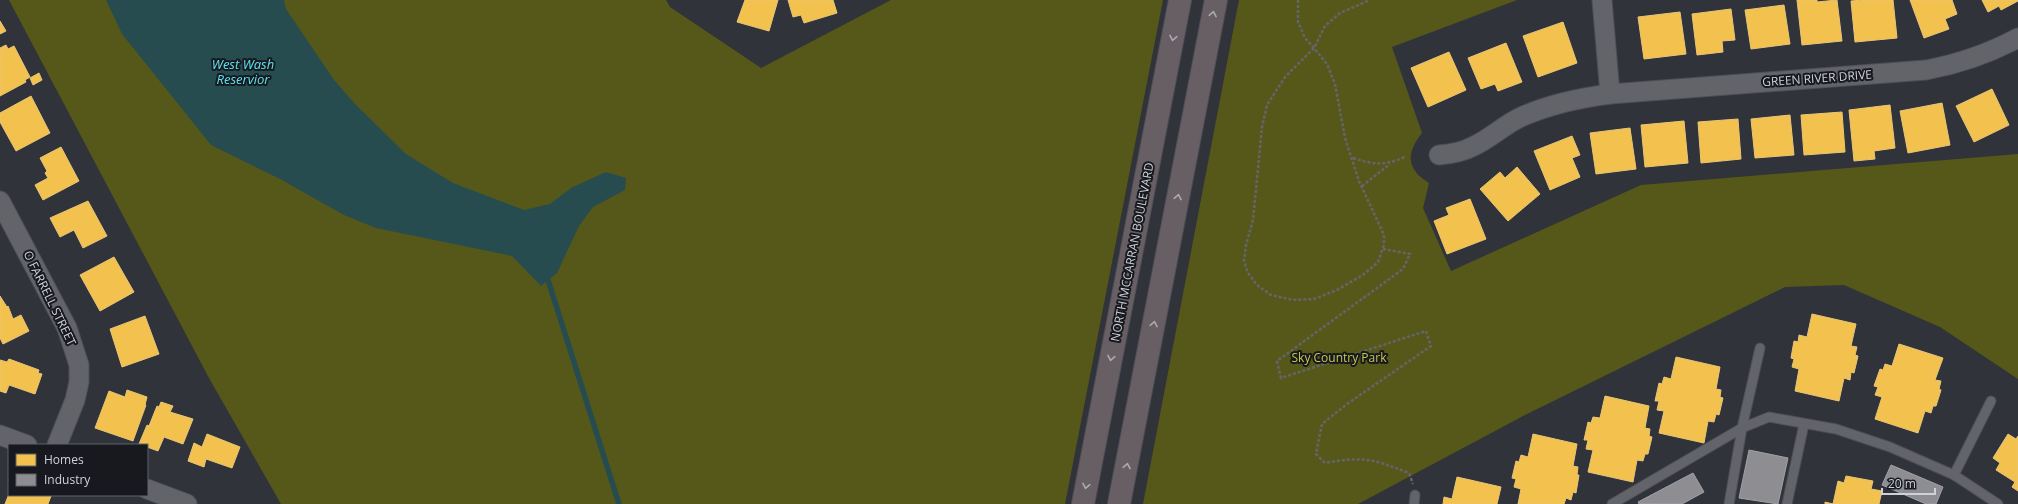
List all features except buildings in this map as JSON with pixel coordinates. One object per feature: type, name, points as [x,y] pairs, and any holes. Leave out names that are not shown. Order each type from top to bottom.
[{"type":"main road","name":"NORTH MCCARRAN BOULEVARD","points":[[1082,504],[1180,0]]},
{"type":"main road","points":[[1119,504],[1216,0]]},
{"type":"street","points":[[1602,0],[1610,94]]},
{"type":"street","name":"GREEN RIVER DRIVE","points":[[1439,155],[1457,153],[1475,146],[1493,133],[1520,118],[1550,106],[1579,98],[1610,94],[1926,70],[1955,64],[1986,54],[2018,38]]},
{"type":"street","name":"O FARRELL STREET","points":[[0,201],[67,328],[79,364],[80,382],[75,400],[57,444]]},
{"type":"street","points":[[0,435],[24,444]]},
{"type":"street","points":[[148,489],[186,504]]},
{"type":"lane","points":[[1729,504],[1742,428],[1760,348]]},
{"type":"lane","points":[[1954,475],[1991,401]]},
{"type":"lane","points":[[1612,504],[1742,428],[1769,418],[1836,429],[1890,447],[1954,475],[1998,504]]},
{"type":"lane","points":[[1787,504],[1804,424]]},
{"type":"path","points":[[1298,0],[1298,22],[1305,38],[1314,48],[1327,64],[1335,84],[1345,138],[1362,186],[1384,235],[1383,249],[1378,262],[1363,275],[1337,290],[1314,299],[1293,300],[1271,295],[1257,285],[1248,273],[1244,261],[1246,245],[1253,220],[1262,127],[1267,105],[1285,77],[1314,48],[1325,26],[1340,13],[1370,0]]},
{"type":"path","points":[[1362,186],[1390,164],[1406,157]]},
{"type":"path","points":[[1352,158],[1376,165],[1390,164]]},
{"type":"path","points":[[1383,249],[1410,254],[1403,270],[1277,361],[1281,378],[1426,330],[1431,346],[1347,404],[1322,424],[1316,454],[1325,463],[1352,458],[1378,461],[1409,473],[1413,481],[1414,500]]},
{"type":"green space","points":[[9,0],[666,0],[670,7],[761,68],[891,0],[1163,0],[1065,504],[281,504],[209,378]]},
{"type":"green space","name":"Sky Country Park","points":[[1239,0],[1517,0],[1392,47],[1422,133],[1413,147],[1411,160],[1412,166],[1416,172],[1421,178],[1429,183],[1423,208],[1451,271],[1641,185],[2018,154],[2018,379],[1940,327],[1844,285],[1785,287],[1525,415],[1358,504],[1143,504]]},
{"type":"water","name":"West Wash Reservior","points":[[106,0],[284,0],[286,9],[334,80],[356,105],[406,154],[453,183],[524,210],[550,204],[571,188],[606,172],[626,178],[625,190],[593,207],[579,226],[557,273],[541,286],[512,256],[376,228],[344,215],[280,179],[211,145],[122,34]]},
{"type":"waterway","points":[[548,280],[619,504]]}]
